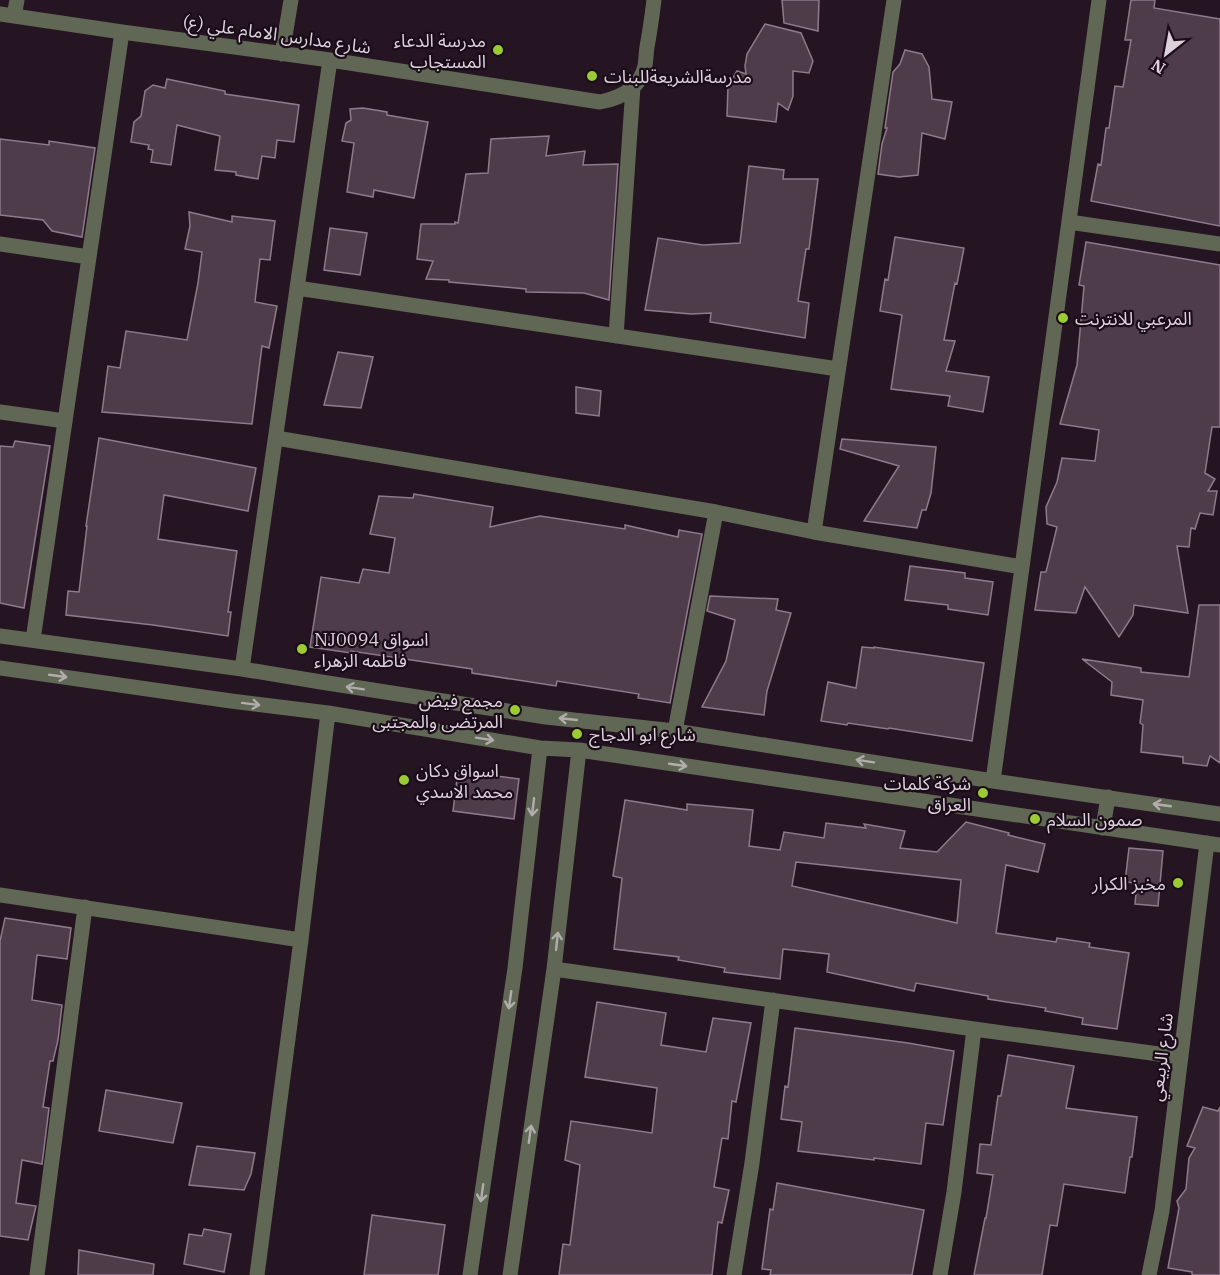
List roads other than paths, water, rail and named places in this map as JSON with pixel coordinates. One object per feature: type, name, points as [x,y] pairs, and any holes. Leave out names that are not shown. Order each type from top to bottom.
[{"type":"street","points":[[7,15],[17,0]]},
{"type":"street","points":[[282,54],[291,0]]},
{"type":"street","points":[[616,336],[633,87],[645,67],[654,0]]},
{"type":"street","points":[[814,532],[894,0]]},
{"type":"street","points":[[993,781],[1099,0]]},
{"type":"street","name":"شارع مدارس الامام علي (ع)","points":[[7,15],[330,60],[600,102],[623,95],[633,87]]},
{"type":"street","points":[[33,640],[123,32]]},
{"type":"street","points":[[242,669],[330,60]]},
{"type":"street","points":[[1069,222],[1220,244]]},
{"type":"street","points":[[0,244],[89,257]]},
{"type":"street","points":[[297,288],[838,369]]},
{"type":"street","points":[[0,412],[65,421]]},
{"type":"street","points":[[276,438],[716,512],[814,532],[1022,567]]},
{"type":"street","points":[[675,731],[716,512]]},
{"type":"street","points":[[0,636],[242,669],[546,717],[675,731],[1220,814]]},
{"type":"street","points":[[0,668],[231,702],[328,713],[540,748],[579,750],[1214,844]]},
{"type":"street","points":[[257,1275],[302,940],[328,713]]},
{"type":"street","points":[[470,1275],[514,968],[540,748]]},
{"type":"street","points":[[510,1275],[554,969],[579,750]]},
{"type":"street","points":[[1103,828],[1108,797]]},
{"type":"street","name":"شارع الربيعي","points":[[1149,1275],[1162,1211],[1181,1057],[1214,844]]},
{"type":"street","points":[[0,895],[302,940]]},
{"type":"street","points":[[37,1275],[85,907]]},
{"type":"street","points":[[554,969],[1181,1057]]},
{"type":"street","points":[[734,1275],[752,1163],[773,1000]]},
{"type":"street","points":[[940,1275],[954,1192],[974,1029]]},
{"type":"place","name":"مدرسة الدعاء المستجاب","points":[[498,50]]},
{"type":"place","name":"مدرسةالشريعةللبنات","points":[[592,76]]},
{"type":"place","name":"المرعبي للانترنت","points":[[1063,318]]},
{"type":"place","name":"NJ0094 اسواق فاطمه الزهراء","points":[[302,649]]},
{"type":"place","name":"مجمع فيض المرتضى والمجتبى","points":[[515,710]]},
{"type":"place","name":"شارع ابو الدجاج","points":[[577,734]]},
{"type":"place","name":"اسواق دكان محمد الاسدي","points":[[404,780]]},
{"type":"place","name":"شركة كلمات العراق","points":[[983,793]]},
{"type":"place","name":"صمون السلام","points":[[1035,819]]},
{"type":"place","name":"مخبز الكرار","points":[[1178,883]]}]
